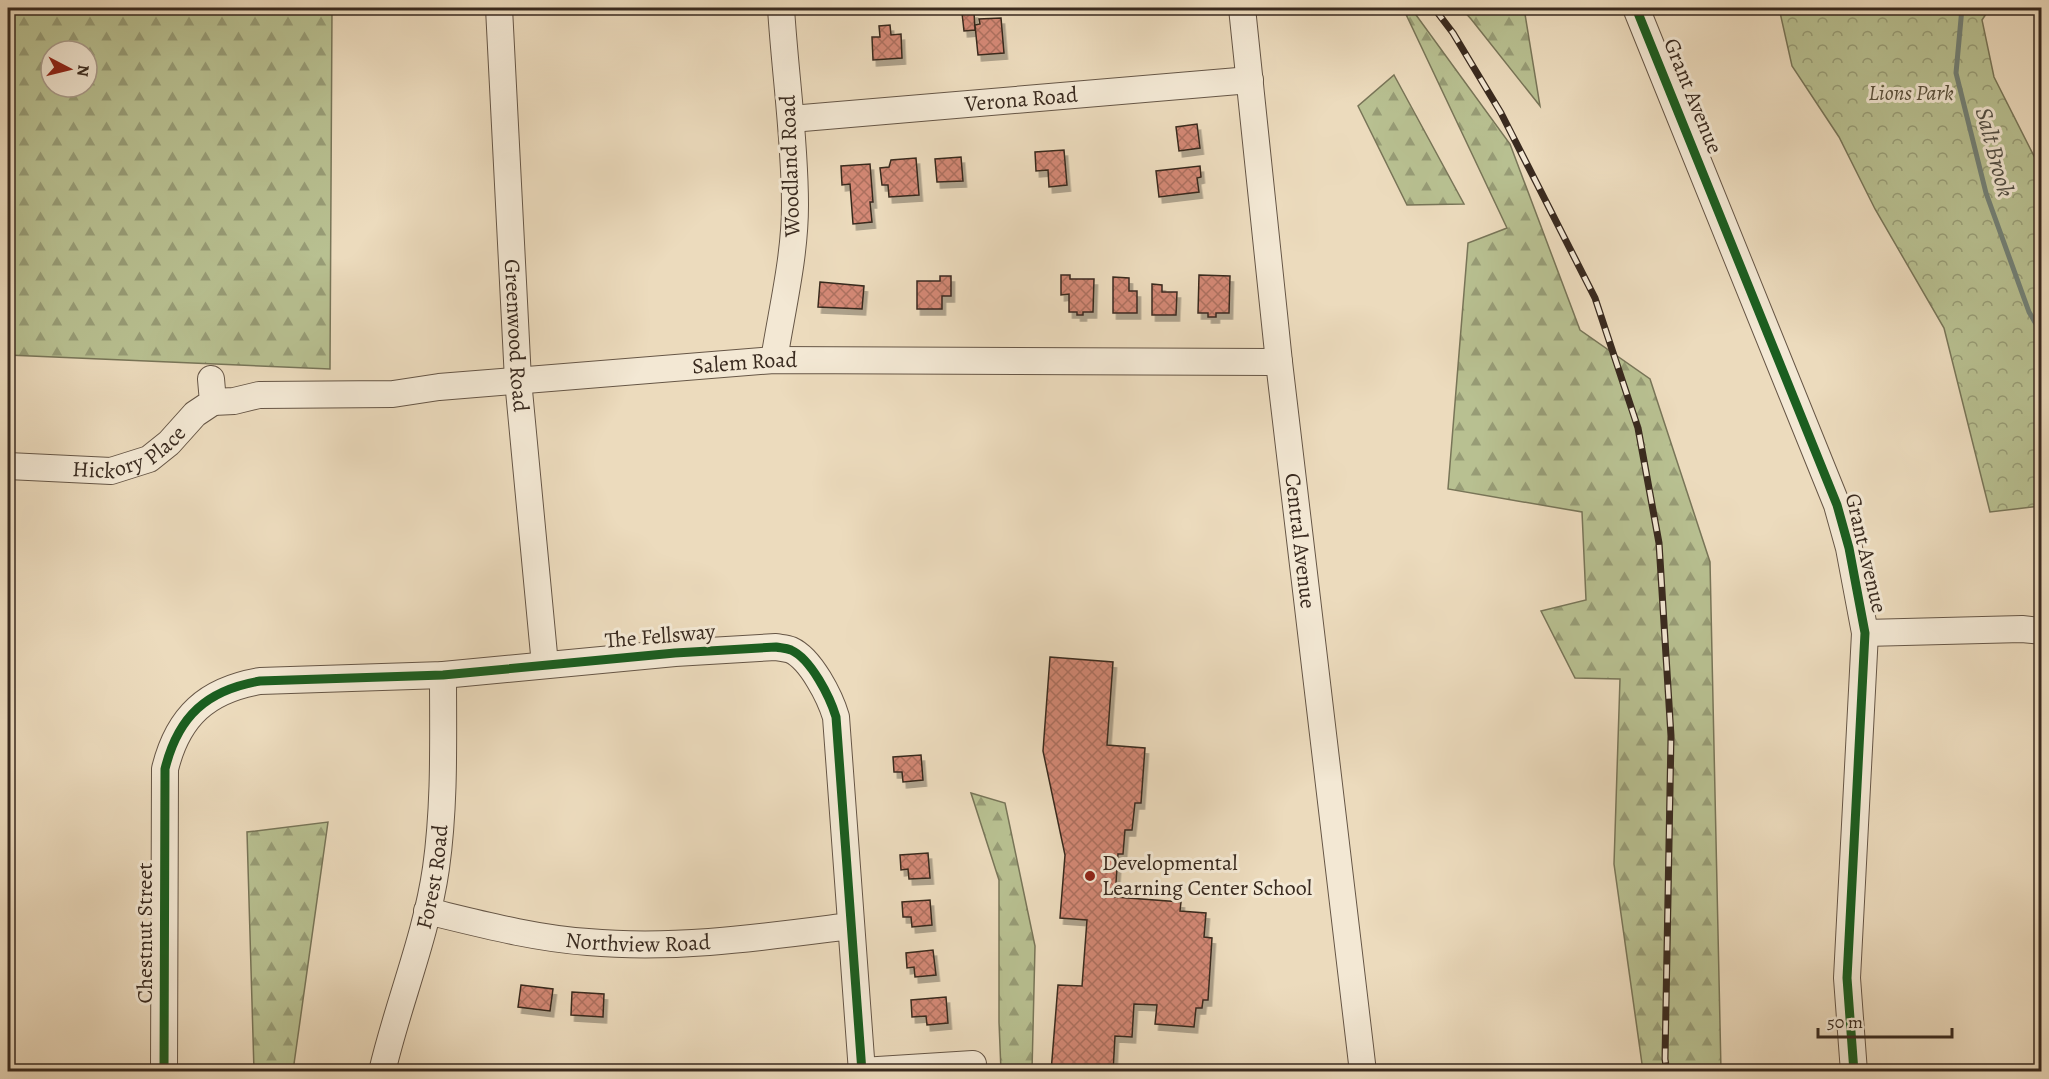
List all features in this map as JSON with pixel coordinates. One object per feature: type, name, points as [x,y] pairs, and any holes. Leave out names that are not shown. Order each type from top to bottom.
[{"type":"street","name":"Greenwood Road","points":[[500,8],[518,380],[545,665]]},
{"type":"street","name":"Woodland Road","points":[[774,360],[793,243],[795,207],[791,119],[781,8]]},
{"type":"street","name":"Central Avenue","points":[[1242,8],[1279,362],[1363,1071]]},
{"type":"street","name":"Grant Avenue","points":[[1636,8],[1838,506],[1849,548],[1865,633],[1847,978],[1854,1071]]},
{"type":"street","name":"Verona Road","points":[[791,119],[1250,80]]},
{"type":"street","name":"Salem Road","points":[[212,391],[234,401],[260,396],[393,394],[439,387],[774,360],[1279,362]]},
{"type":"street","name":"Hickory Place","points":[[8,466],[111,471],[149,459],[169,443],[212,391]]},
{"type":"street","points":[[1865,633],[2022,629],[2042,631]]},
{"type":"street","name":"The Fellsway","points":[[165,794],[165,769],[180,729],[202,705],[219,693],[239,685],[261,681],[442,675],[762,647],[792,650],[818,678],[830,696],[836,717],[862,1071]]},
{"type":"street","name":"Forest Road","points":[[382,1071],[427,911],[436,867],[443,759],[442,675]]},
{"type":"street","name":"Chestnut Street","points":[[164,1071],[165,794]]},
{"type":"street","name":"Northview Road","points":[[427,911],[525,934],[589,943],[690,943],[747,939],[851,926]]},
{"type":"street","points":[[862,1071],[973,1064]]},
{"type":"green space","points":[[8,8],[332,8],[330,369],[8,355]]},
{"type":"green space","points":[[1403,8],[1411,8],[1510,144],[1580,330],[1650,379],[1710,562],[1721,1071],[1643,1071],[1614,864],[1620,679],[1575,678],[1541,611],[1586,600],[1582,512],[1448,489],[1468,243],[1507,228]]},
{"type":"green space","points":[[1461,8],[1524,8],[1540,106],[1471,19]]},
{"type":"green space","name":"Lions Park","points":[[1779,8],[1990,8],[1982,20],[1994,77],[2041,170],[2041,506],[1990,512],[1944,328],[1875,209],[1839,137],[1792,66]]},
{"type":"green space","points":[[1394,75],[1464,204],[1407,205],[1358,106]]},
{"type":"green space","points":[[971,793],[1005,803],[1035,946],[1032,1071],[1001,1071],[999,880]]},
{"type":"green space","points":[[328,822],[293,1071],[254,1071],[247,832]]},
{"type":"building","points":[[974,12],[975,30],[964,31],[962,13]]},
{"type":"building","points":[[1001,18],[1004,53],[978,55],[975,25],[980,24],[979,19]]},
{"type":"building","points":[[890,25],[891,35],[901,34],[902,58],[873,60],[872,37],[880,37],[879,26]]},
{"type":"building","points":[[1197,124],[1200,148],[1179,151],[1176,127]]},
{"type":"building","points":[[1064,150],[1067,185],[1049,187],[1048,170],[1036,171],[1035,152]]},
{"type":"building","points":[[961,157],[963,181],[937,182],[935,159]]},
{"type":"building","points":[[916,158],[919,195],[889,197],[888,185],[882,185],[880,168],[889,167],[891,160]]},
{"type":"building","points":[[870,164],[872,222],[853,224],[850,184],[842,185],[841,166]]},
{"type":"building","points":[[1200,166],[1201,177],[1197,178],[1199,192],[1159,197],[1156,171]]},
{"type":"building","points":[[1061,275],[1070,275],[1070,279],[1094,279],[1093,312],[1083,312],[1083,315],[1077,315],[1077,312],[1069,312],[1069,294],[1061,295]]},
{"type":"building","points":[[1199,275],[1230,276],[1229,313],[1216,313],[1216,317],[1208,317],[1208,313],[1198,313]]},
{"type":"building","points":[[940,276],[951,276],[951,296],[942,296],[942,309],[917,309],[917,281],[940,281]]},
{"type":"building","points":[[1113,277],[1129,278],[1129,291],[1137,291],[1137,313],[1113,313]]},
{"type":"building","points":[[820,282],[864,286],[862,309],[818,307]]},
{"type":"building","points":[[1152,284],[1162,285],[1162,292],[1177,292],[1176,315],[1152,315]]},
{"type":"building","name":"Developmental Learning Center School","points":[[1050,657],[1113,662],[1107,745],[1145,748],[1141,803],[1135,803],[1132,830],[1125,830],[1123,854],[1118,854],[1115,897],[1181,902],[1180,911],[1206,913],[1204,937],[1212,938],[1208,1000],[1203,1000],[1202,1008],[1196,1008],[1194,1027],[1155,1024],[1157,1005],[1134,1004],[1132,1037],[1115,1036],[1113,1072],[1051,1072],[1058,985],[1082,986],[1087,920],[1060,918],[1065,855],[1043,751]]},
{"type":"building","points":[[921,755],[923,780],[903,782],[902,772],[894,772],[893,757]]},
{"type":"building","points":[[928,853],[930,878],[909,879],[908,869],[901,870],[900,855]]},
{"type":"building","points":[[930,900],[932,925],[912,927],[911,917],[903,917],[902,902]]},
{"type":"building","points":[[933,950],[936,975],[915,977],[914,967],[907,968],[906,953]]},
{"type":"building","points":[[521,985],[553,989],[550,1011],[518,1007]]},
{"type":"building","points":[[572,992],[604,994],[603,1017],[571,1015]]},
{"type":"building","points":[[946,997],[948,1023],[927,1025],[926,1016],[912,1017],[911,1000]]},
{"type":"waterway","name":"Salt Brook","points":[[1962,8],[1956,73],[1986,193],[2029,312],[2042,334]]},
{"type":"railway","points":[[1434,8],[1453,33],[1501,113],[1595,298],[1638,428],[1659,543],[1671,736],[1665,1059],[1667,1072]]},
{"type":"cycle path","points":[[1636,8],[1837,505],[1849,548],[1865,633],[1847,978],[1854,1072]]},
{"type":"cycle path","points":[[164,1072],[165,769],[178,734],[187,720],[210,699],[241,685],[260,681],[443,675],[675,653],[776,647],[791,650],[806,661],[824,689],[836,717],[862,1072]]},
{"type":"place","name":"Developmental Learning Center School","points":[[1090,876]]}]
